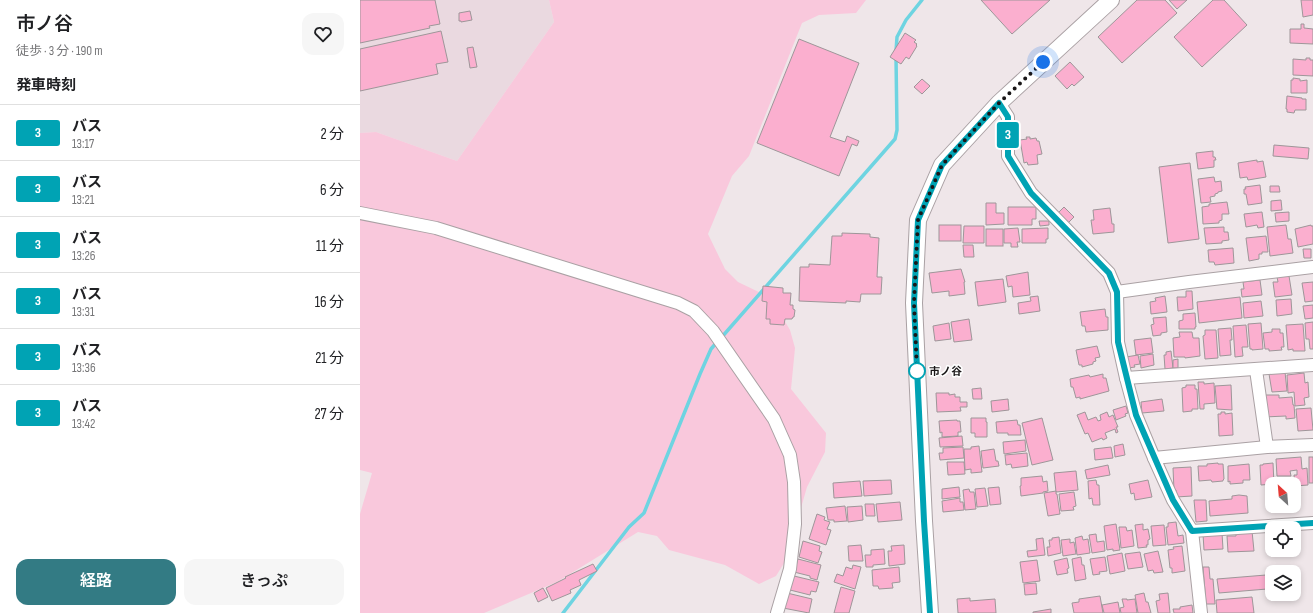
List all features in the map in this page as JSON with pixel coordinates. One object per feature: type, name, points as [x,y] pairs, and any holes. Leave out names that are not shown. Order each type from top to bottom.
[{"type":"street","points":[[930,613],[924,521],[914,303],[918,220],[942,165],[999,103],[1111,0]]},
{"type":"street","points":[[999,103],[1008,117],[1008,156],[1031,193],[1109,273],[1117,292],[1118,342],[1126,378],[1136,415],[1154,458],[1173,500],[1192,531],[1201,613]]},
{"type":"street","points":[[360,214],[443,230],[678,303],[694,311],[713,331],[754,389],[774,419],[790,455],[794,482],[795,524],[790,569],[777,613]]},
{"type":"street","points":[[1117,292],[1313,267]]},
{"type":"street","points":[[1126,378],[1313,365]]},
{"type":"street","points":[[1256,370],[1267,446]]},
{"type":"street","points":[[1154,458],[1267,446],[1313,445]]},
{"type":"street","points":[[1192,531],[1313,523]]},
{"type":"shaded area","points":[[360,0],[549,0],[554,22],[457,161],[376,132],[360,133]]},
{"type":"shaded area","points":[[549,0],[866,0],[856,13],[819,15],[802,23],[749,156],[732,176],[708,234],[725,269],[738,282],[771,298],[790,330],[795,348],[791,389],[826,433],[825,452],[807,487],[786,560],[776,576],[759,584],[725,565],[669,550],[657,536],[638,532],[557,582],[484,613],[360,613],[360,514],[372,473],[360,470],[360,133],[376,132],[457,161],[554,22]]},
{"type":"building","points":[[360,0],[435,0],[440,24],[429,26],[430,28],[360,43]]},
{"type":"building","points":[[981,0],[1050,0],[1012,34]]},
{"type":"building","points":[[1137,0],[1165,0],[1177,13],[1122,63],[1098,37]]},
{"type":"building","points":[[1169,0],[1187,0],[1177,9]]},
{"type":"building","points":[[1213,0],[1224,0],[1247,25],[1202,67],[1174,37]]},
{"type":"building","points":[[1301,0],[1313,0],[1313,15],[1303,17]]},
{"type":"building","points":[[470,11],[472,20],[459,21],[459,13]]},
{"type":"building","points":[[1301,24],[1304,24],[1304,28],[1313,29],[1313,44],[1290,43],[1290,29],[1301,29]]},
{"type":"building","points":[[441,31],[448,62],[436,64],[438,74],[360,91],[360,49]]},
{"type":"building","points":[[905,33],[916,40],[914,42],[917,46],[909,59],[906,57],[901,64],[890,57]]},
{"type":"building","points":[[799,39],[859,63],[830,137],[845,142],[847,136],[859,141],[857,146],[852,144],[839,176],[757,143]]},
{"type":"building","points":[[473,47],[477,67],[470,68],[467,48]]},
{"type":"building","points":[[1306,58],[1313,60],[1313,76],[1293,75],[1293,59],[1306,60]]},
{"type":"building","points":[[1070,62],[1084,77],[1074,86],[1072,84],[1067,89],[1055,76]]},
{"type":"building","points":[[1293,78],[1300,79],[1300,81],[1307,80],[1307,93],[1291,93],[1291,80],[1293,80]]},
{"type":"building","points":[[922,79],[930,86],[922,94],[914,87]]},
{"type":"building","points":[[1287,96],[1306,99],[1306,110],[1295,110],[1294,113],[1287,112]]},
{"type":"building","points":[[1026,137],[1030,137],[1030,139],[1036,138],[1037,141],[1039,141],[1042,154],[1037,155],[1038,164],[1028,165],[1027,162],[1024,163],[1020,140],[1027,139]]},
{"type":"building","points":[[1274,145],[1309,148],[1308,159],[1273,156]]},
{"type":"building","points":[[1213,151],[1213,157],[1215,157],[1216,160],[1214,160],[1214,167],[1198,169],[1196,153]]},
{"type":"building","points":[[1257,160],[1257,162],[1263,161],[1266,177],[1248,180],[1247,177],[1240,178],[1238,163]]},
{"type":"building","points":[[1190,163],[1199,239],[1168,243],[1159,167]]},
{"type":"building","points":[[1214,177],[1215,182],[1221,181],[1222,191],[1215,194],[1215,196],[1210,197],[1211,202],[1201,203],[1198,179]]},
{"type":"building","points":[[1260,185],[1262,203],[1248,205],[1246,194],[1244,194],[1244,189],[1246,189],[1245,187]]},
{"type":"building","points":[[1270,186],[1279,186],[1280,192],[1270,192]]},
{"type":"building","points":[[1281,200],[1282,210],[1271,211],[1271,201]]},
{"type":"building","points":[[1227,202],[1229,214],[1222,214],[1222,220],[1219,221],[1219,223],[1203,224],[1202,207],[1209,206],[1209,204]]},
{"type":"building","points":[[986,203],[996,203],[996,213],[1004,213],[1004,224],[986,225]]},
{"type":"building","points":[[1008,207],[1036,207],[1036,219],[1032,219],[1032,225],[1008,225]]},
{"type":"building","points":[[1064,207],[1074,217],[1068,223],[1058,213]]},
{"type":"building","points":[[1110,208],[1112,224],[1114,224],[1114,232],[1093,234],[1091,220],[1094,220],[1093,210]]},
{"type":"building","points":[[1262,212],[1264,227],[1258,228],[1257,225],[1246,227],[1244,214]]},
{"type":"building","points":[[1289,212],[1289,221],[1276,222],[1275,213]]},
{"type":"building","points":[[1039,221],[1049,221],[1049,225],[1040,226]]},
{"type":"building","points":[[939,225],[961,225],[961,241],[939,241]]},
{"type":"building","points":[[1286,225],[1288,239],[1291,239],[1293,253],[1270,256],[1267,227]]},
{"type":"building","points":[[1311,225],[1313,226],[1313,244],[1298,247],[1295,229]]},
{"type":"building","points":[[964,226],[984,226],[984,243],[963,243]]},
{"type":"building","points":[[1224,227],[1224,232],[1228,232],[1229,240],[1222,241],[1222,243],[1206,244],[1204,228]]},
{"type":"building","points":[[1018,228],[1020,242],[1017,242],[1018,247],[1011,247],[1011,243],[1004,243],[1004,229]]},
{"type":"building","points":[[1048,228],[1048,239],[1046,239],[1046,243],[1022,243],[1022,229]]},
{"type":"building","points":[[986,229],[1003,229],[1003,246],[986,246]]},
{"type":"building","points":[[842,233],[870,234],[870,237],[879,238],[877,277],[882,277],[881,294],[861,294],[860,302],[846,301],[846,303],[799,301],[800,267],[809,267],[809,264],[830,265],[832,236],[842,236]]},
{"type":"building","points":[[1266,236],[1268,252],[1262,252],[1262,254],[1259,254],[1259,259],[1249,261],[1246,238]]},
{"type":"building","points":[[963,245],[973,245],[974,257],[964,257]]},
{"type":"building","points":[[1233,248],[1234,263],[1215,265],[1214,262],[1209,262],[1208,250]]},
{"type":"building","points":[[1303,249],[1311,249],[1311,258],[1304,258]]},
{"type":"building","points":[[961,269],[965,282],[965,294],[949,296],[949,291],[932,293],[929,273]]},
{"type":"building","points":[[1028,272],[1030,295],[1013,297],[1012,286],[1008,287],[1006,276]]},
{"type":"building","points":[[1289,276],[1292,295],[1275,297],[1273,282],[1278,282],[1277,277]]},
{"type":"building","points":[[1003,279],[1006,302],[978,306],[975,282]]},
{"type":"building","points":[[1260,280],[1262,295],[1242,297],[1241,289],[1244,289],[1243,282]]},
{"type":"building","points":[[1313,282],[1313,301],[1305,302],[1302,283]]},
{"type":"building","points":[[763,286],[783,288],[783,293],[791,293],[790,305],[793,305],[793,309],[795,310],[794,317],[792,319],[785,319],[784,325],[770,324],[770,319],[766,319],[767,302],[762,301]]},
{"type":"building","points":[[1186,291],[1192,291],[1193,309],[1178,311],[1177,297],[1186,297]]},
{"type":"building","points":[[1038,296],[1040,311],[1019,314],[1018,303],[1031,301],[1030,297]]},
{"type":"building","points":[[1165,296],[1167,312],[1151,314],[1150,302],[1156,301],[1155,298]]},
{"type":"building","points":[[1240,297],[1242,318],[1199,323],[1197,302]]},
{"type":"building","points":[[1291,299],[1292,314],[1277,316],[1276,300]]},
{"type":"building","points":[[1261,301],[1263,316],[1244,318],[1243,303]]},
{"type":"building","points":[[1313,305],[1313,318],[1305,319],[1303,306]]},
{"type":"building","points":[[1105,309],[1106,317],[1108,317],[1108,330],[1086,332],[1085,326],[1082,326],[1080,312]]},
{"type":"building","points":[[1195,313],[1195,329],[1179,329],[1179,321],[1183,320],[1183,314]]},
{"type":"building","points":[[1166,317],[1167,332],[1161,333],[1161,335],[1153,336],[1151,325],[1154,324],[1153,318]]},
{"type":"building","points":[[969,319],[972,340],[954,342],[951,322]]},
{"type":"building","points":[[1313,322],[1313,349],[1310,349],[1309,339],[1306,339],[1305,323]]},
{"type":"building","points":[[949,323],[951,339],[935,341],[933,326]]},
{"type":"building","points":[[1261,323],[1263,349],[1252,350],[1250,349],[1248,324]]},
{"type":"building","points":[[1303,324],[1305,351],[1293,351],[1293,349],[1288,350],[1286,325]]},
{"type":"building","points":[[1246,325],[1248,347],[1242,347],[1243,356],[1235,357],[1233,326]]},
{"type":"building","points":[[1231,328],[1231,355],[1220,356],[1218,329]]},
{"type":"building","points":[[1272,329],[1280,329],[1280,333],[1283,333],[1284,347],[1281,347],[1282,350],[1269,351],[1269,349],[1265,349],[1263,333],[1272,332]]},
{"type":"building","points":[[1205,330],[1216,330],[1218,358],[1205,359],[1203,336],[1205,335]]},
{"type":"building","points":[[1179,332],[1192,332],[1193,338],[1199,338],[1200,356],[1185,358],[1174,357],[1173,338],[1180,337]]},
{"type":"building","points":[[1151,338],[1153,353],[1136,355],[1134,340]]},
{"type":"building","points":[[1097,346],[1100,357],[1095,358],[1096,361],[1093,362],[1093,364],[1082,367],[1082,365],[1079,365],[1076,350]]},
{"type":"building","points":[[1171,351],[1173,368],[1165,369],[1164,355],[1166,355],[1166,352]]},
{"type":"building","points":[[1153,354],[1154,365],[1141,368],[1140,356]]},
{"type":"building","points":[[1138,355],[1140,364],[1134,365],[1135,367],[1128,368],[1126,357]]},
{"type":"building","points":[[1178,359],[1178,368],[1173,368],[1173,360]]},
{"type":"building","points":[[1285,372],[1287,391],[1272,392],[1269,374]]},
{"type":"building","points":[[1304,373],[1305,383],[1308,382],[1309,397],[1304,398],[1305,405],[1295,406],[1294,392],[1288,393],[1287,375]]},
{"type":"building","points":[[1103,374],[1103,378],[1106,378],[1109,391],[1080,399],[1080,397],[1076,398],[1073,387],[1071,387],[1070,379]]},
{"type":"building","points":[[1198,382],[1204,382],[1204,384],[1214,383],[1215,403],[1204,404],[1204,409],[1200,409]]},
{"type":"building","points":[[1186,385],[1195,385],[1195,389],[1197,389],[1198,409],[1183,412],[1182,388],[1186,387]]},
{"type":"building","points":[[1231,385],[1232,410],[1217,409],[1215,386]]},
{"type":"building","points":[[981,388],[982,399],[973,399],[972,389]]},
{"type":"building","points":[[936,393],[949,393],[949,395],[955,394],[955,397],[960,397],[960,402],[967,402],[967,407],[960,407],[961,411],[937,412]]},
{"type":"building","points":[[1263,395],[1279,395],[1279,398],[1292,397],[1295,418],[1286,419],[1286,416],[1264,417]]},
{"type":"building","points":[[1008,399],[1009,410],[992,412],[991,401]]},
{"type":"building","points":[[1162,399],[1164,411],[1142,413],[1141,402]]},
{"type":"building","points":[[1126,406],[1128,413],[1125,414],[1126,416],[1116,420],[1113,410]]},
{"type":"building","points":[[1311,408],[1313,430],[1298,431],[1296,409]]},
{"type":"building","points":[[1085,412],[1088,420],[1096,417],[1098,421],[1101,420],[1100,415],[1107,412],[1109,417],[1113,415],[1118,427],[1116,427],[1118,432],[1116,433],[1115,429],[1105,433],[1107,438],[1103,440],[1102,438],[1092,442],[1088,433],[1085,434],[1077,415]]},
{"type":"building","points":[[1221,412],[1225,412],[1225,414],[1232,413],[1233,435],[1219,436],[1218,414],[1221,414]]},
{"type":"building","points":[[971,418],[986,418],[987,437],[975,437],[975,433],[971,433]]},
{"type":"building","points":[[1042,418],[1053,460],[1032,465],[1022,423]]},
{"type":"building","points":[[1017,420],[1018,425],[1020,425],[1021,435],[997,433],[996,422]]},
{"type":"building","points":[[939,421],[960,421],[961,432],[958,432],[958,436],[942,437],[942,432],[940,433]]},
{"type":"building","points":[[962,436],[963,446],[940,447],[939,438]]},
{"type":"building","points":[[1025,440],[1026,451],[1004,454],[1003,442]]},
{"type":"building","points":[[1123,444],[1125,455],[1115,457],[1114,446]]},
{"type":"building","points":[[979,446],[982,472],[971,473],[971,469],[965,470],[964,449],[971,449],[971,447]]},
{"type":"building","points":[[963,447],[964,458],[940,460],[939,453],[943,453],[943,448]]},
{"type":"building","points":[[1111,447],[1113,458],[1095,460],[1094,449]]},
{"type":"building","points":[[994,449],[996,461],[998,461],[999,466],[983,468],[981,451]]},
{"type":"building","points":[[1027,453],[1028,466],[1012,468],[1011,464],[1006,465],[1005,455]]},
{"type":"building","points":[[1301,457],[1302,469],[1307,468],[1308,485],[1301,486],[1301,477],[1294,477],[1294,475],[1297,475],[1297,470],[1290,471],[1291,476],[1277,476],[1276,459]]},
{"type":"building","points":[[1309,457],[1313,457],[1313,483],[1309,483]]},
{"type":"building","points":[[947,462],[964,462],[965,474],[948,475]]},
{"type":"building","points":[[1273,463],[1274,477],[1265,477],[1265,485],[1261,485],[1260,465]]},
{"type":"building","points":[[1207,464],[1223,464],[1223,481],[1199,481],[1198,466],[1207,466]]},
{"type":"building","points":[[1249,464],[1250,480],[1243,480],[1243,483],[1230,484],[1230,481],[1228,482],[1228,466]]},
{"type":"building","points":[[1108,465],[1110,475],[1087,479],[1085,470]]},
{"type":"building","points":[[1191,467],[1192,496],[1176,497],[1176,490],[1174,490],[1173,468]]},
{"type":"building","points":[[1076,471],[1078,490],[1056,492],[1054,473]]},
{"type":"building","points":[[1042,476],[1043,482],[1047,481],[1048,491],[1021,496],[1021,478]]},
{"type":"building","points":[[891,480],[892,494],[864,496],[863,481]]},
{"type":"building","points":[[1096,480],[1097,485],[1099,485],[1100,505],[1093,505],[1092,498],[1089,499],[1088,481]]},
{"type":"building","points":[[1148,480],[1152,497],[1135,500],[1134,493],[1131,494],[1129,484]]},
{"type":"building","points":[[860,481],[862,496],[834,498],[833,483]]},
{"type":"building","points":[[959,487],[960,497],[942,499],[942,489]]},
{"type":"building","points":[[999,487],[1001,504],[990,505],[988,488]]},
{"type":"building","points":[[985,488],[988,506],[977,507],[975,489]]},
{"type":"building","points":[[969,489],[970,492],[974,492],[976,509],[965,510],[963,490]]},
{"type":"building","points":[[1056,491],[1060,514],[1048,516],[1044,493]]},
{"type":"building","points":[[1074,492],[1076,506],[1073,507],[1074,510],[1061,511],[1059,494]]},
{"type":"building","points":[[1232,496],[1247,496],[1248,513],[1210,516],[1209,501],[1232,499]]},
{"type":"building","points":[[960,498],[960,502],[963,502],[964,510],[943,512],[942,501]]},
{"type":"building","points":[[1194,500],[1206,500],[1207,521],[1196,522]]},
{"type":"building","points":[[900,502],[902,520],[878,522],[876,504]]},
{"type":"building","points":[[865,504],[874,504],[875,516],[866,516]]},
{"type":"building","points":[[845,506],[847,521],[834,522],[834,520],[828,520],[826,508]]},
{"type":"building","points":[[862,506],[863,520],[848,522],[847,507]]},
{"type":"building","points":[[817,514],[825,517],[824,520],[830,522],[827,529],[831,530],[826,545],[809,539]]},
{"type":"building","points":[[1176,522],[1178,536],[1183,535],[1184,543],[1168,545],[1166,527],[1168,527],[1168,523]]},
{"type":"building","points":[[1116,524],[1120,550],[1107,550],[1104,526]]},
{"type":"building","points":[[1143,524],[1143,530],[1148,529],[1150,539],[1148,540],[1148,545],[1146,545],[1147,547],[1138,548],[1135,525]]},
{"type":"building","points":[[1164,525],[1166,545],[1153,546],[1151,526]]},
{"type":"building","points":[[1119,527],[1126,527],[1127,531],[1132,530],[1134,546],[1121,548]]},
{"type":"building","points":[[1252,531],[1254,551],[1228,552],[1227,536],[1236,536],[1236,532]]},
{"type":"building","points":[[1222,533],[1223,549],[1204,550],[1203,534]]},
{"type":"building","points":[[1096,534],[1097,542],[1104,541],[1105,551],[1092,553],[1089,535]]},
{"type":"building","points":[[1082,536],[1083,540],[1088,539],[1090,553],[1077,555],[1075,538]]},
{"type":"building","points":[[1059,537],[1061,553],[1048,556],[1047,547],[1050,547],[1049,540]]},
{"type":"building","points":[[1043,538],[1045,555],[1028,557],[1027,551],[1037,550],[1036,539]]},
{"type":"building","points":[[1070,539],[1070,543],[1074,542],[1076,554],[1063,556],[1061,540]]},
{"type":"building","points":[[803,541],[820,546],[819,551],[822,552],[818,563],[799,557]]},
{"type":"building","points":[[861,545],[863,561],[849,561],[848,546]]},
{"type":"building","points":[[904,545],[905,564],[889,566],[888,551],[892,551],[891,546]]},
{"type":"building","points":[[1182,546],[1185,571],[1172,573],[1168,550],[1174,549],[1173,547]]},
{"type":"building","points":[[884,549],[885,564],[866,567],[865,555],[871,555],[871,550]]},
{"type":"building","points":[[1158,551],[1163,572],[1154,573],[1153,570],[1148,571],[1144,554]]},
{"type":"building","points":[[1140,552],[1143,567],[1128,569],[1125,554]]},
{"type":"building","points":[[1122,553],[1125,571],[1110,574],[1107,556]]},
{"type":"building","points":[[1081,557],[1086,579],[1075,581],[1072,559]]},
{"type":"building","points":[[1105,557],[1107,571],[1099,572],[1100,574],[1093,575],[1090,559]]},
{"type":"building","points":[[1067,558],[1069,568],[1067,569],[1068,573],[1057,575],[1054,561]]},
{"type":"building","points":[[798,559],[821,565],[817,580],[810,578],[810,576],[794,572]]},
{"type":"building","points":[[1037,560],[1040,581],[1023,583],[1020,562]]},
{"type":"building","points":[[593,564],[597,571],[579,580],[581,585],[570,590],[571,593],[552,601],[546,588]]},
{"type":"building","points":[[853,565],[861,567],[855,589],[834,582],[837,574],[843,576],[846,567],[852,569]]},
{"type":"building","points":[[899,567],[900,582],[892,583],[893,588],[879,589],[878,586],[873,586],[872,570]]},
{"type":"building","points":[[1203,567],[1209,567],[1210,579],[1213,579],[1215,604],[1206,604]]},
{"type":"building","points":[[1265,575],[1265,589],[1219,593],[1217,579]]},
{"type":"building","points":[[794,576],[819,582],[816,592],[811,591],[810,595],[790,590]]},
{"type":"building","points":[[1036,583],[1037,594],[1025,595],[1024,584]]},
{"type":"building","points":[[841,587],[855,591],[849,613],[834,613]]},
{"type":"building","points":[[543,588],[548,597],[538,602],[534,593]]},
{"type":"building","points":[[787,593],[812,599],[809,613],[783,608]]},
{"type":"building","points":[[1144,593],[1151,613],[1138,613],[1135,595]]},
{"type":"building","points":[[1168,593],[1170,613],[1158,613],[1156,601],[1160,600],[1159,594]]},
{"type":"building","points":[[1100,596],[1103,613],[1074,613],[1072,603],[1079,602],[1079,599]]},
{"type":"building","points":[[1252,597],[1254,613],[1217,613],[1216,600]]},
{"type":"building","points":[[970,598],[970,601],[995,599],[996,613],[958,613],[957,599]]},
{"type":"building","points":[[1122,599],[1135,599],[1137,613],[1121,613],[1120,608],[1124,607]]},
{"type":"building","points":[[1118,602],[1120,613],[1104,613],[1102,605]]},
{"type":"building","points":[[1192,605],[1193,613],[1174,613],[1173,609],[1180,609],[1180,607]]},
{"type":"building","points":[[1051,609],[1051,613],[1033,613],[1033,612]]},
{"type":"waterway","points":[[896,51],[897,37],[906,20],[922,0]]},
{"type":"waterway","points":[[721,338],[895,139],[897,130],[896,57]]},
{"type":"waterway","points":[[563,613],[629,527],[644,513],[700,374],[711,349],[717,342]]},
{"type":"bus line","name":"3","points":[[930,613],[924,521],[914,303],[918,220],[942,165],[999,103],[1008,117],[1008,156],[1031,193],[1109,273],[1117,292],[1118,342],[1136,415],[1173,500],[1192,531],[1313,523]]},
{"type":"place","name":"市ノ谷","points":[[917,371]]},
{"type":"route","points":[[917,371],[914,303],[918,220],[942,165],[999,103],[1043,62]]}]
